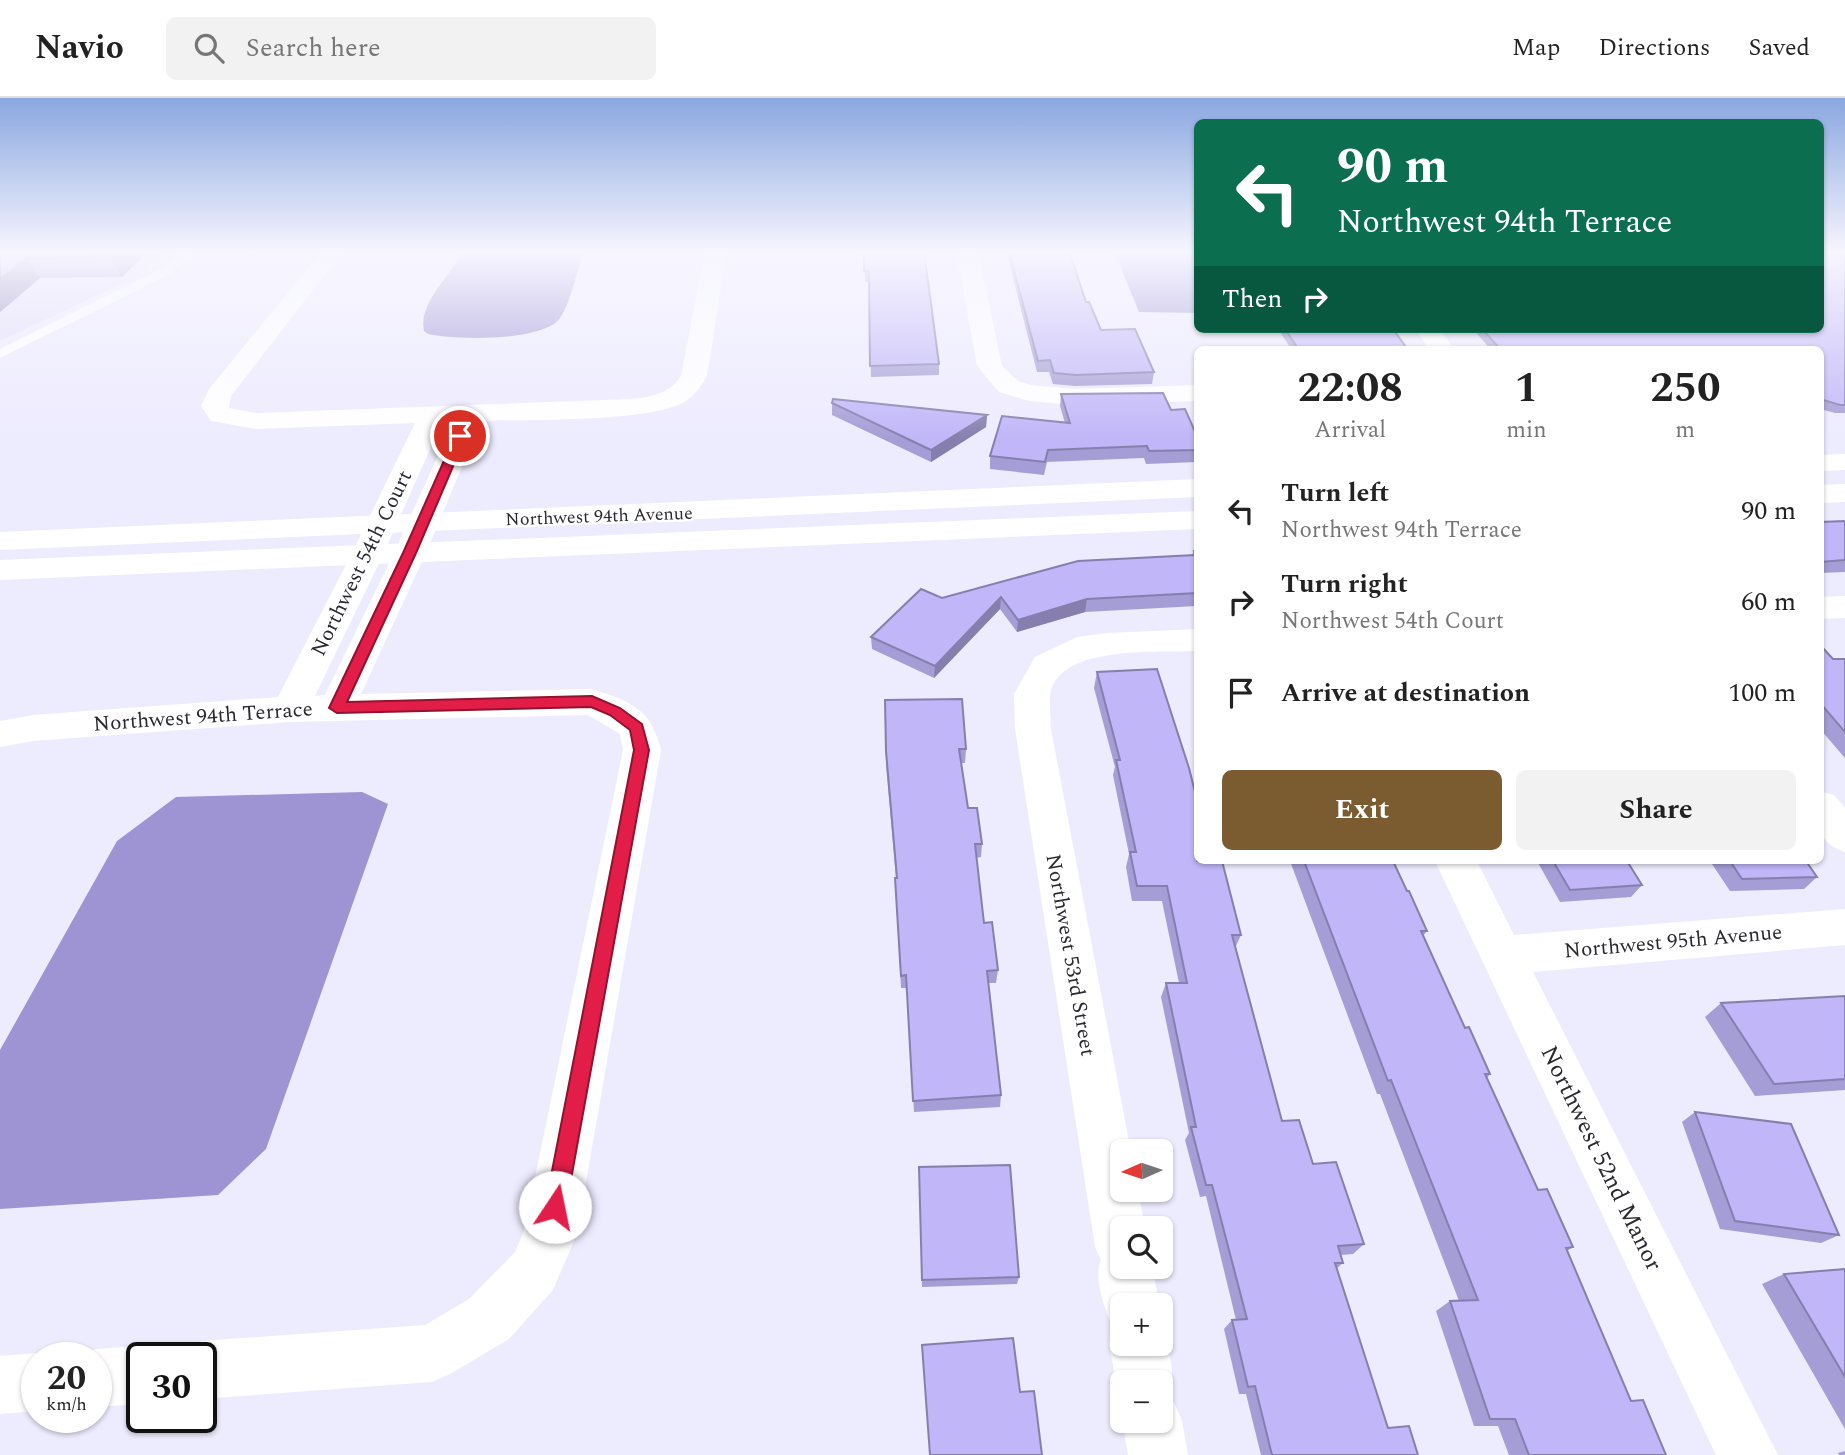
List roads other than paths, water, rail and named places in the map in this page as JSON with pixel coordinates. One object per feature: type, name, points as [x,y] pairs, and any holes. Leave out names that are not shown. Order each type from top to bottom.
[{"type":"street","points":[[282,314],[218,395],[214,406],[220,415],[234,420],[256,421],[631,407],[658,403],[680,395],[689,386],[694,376],[705,314]]},
{"type":"street","points":[[980,314],[990,366],[998,379],[1011,388],[1033,394],[1061,396],[1194,393]]},
{"type":"street","name":"Northwest 54th Court","points":[[337,708],[410,553],[470,414]]},
{"type":"street","name":"Northwest 54th Court","points":[[289,709],[367,555],[432,415]]},
{"type":"street","points":[[1824,463],[1845,462]]},
{"type":"street","name":"Northwest 94th Avenue","points":[[0,541],[1194,488]]},
{"type":"street","points":[[1824,495],[1845,494]]},
{"type":"street","name":"Northwest 94th Avenue","points":[[0,570],[1194,520]]},
{"type":"street","points":[[1824,608],[1845,607]]},
{"type":"street","name":"Northwest 53rd Street","points":[[1117,1216],[1033,729],[1032,694],[1047,665],[1077,649],[1107,644],[1194,640]]},
{"type":"street","name":"Northwest 94th Terrace","points":[[0,734],[33,728],[289,709],[592,702],[615,712],[637,728],[642,750],[550,1234],[534,1271],[489,1319],[432,1353],[217,1369]]},
{"type":"street","points":[[1824,811],[1845,836]]},
{"type":"street","name":"Northwest 52nd Manor","points":[[1457,864],[1748,1455]]},
{"type":"street","name":"Northwest 95th Avenue","points":[[1501,955],[1845,927]]},
{"type":"street","points":[[0,1385],[21,1383]]},
{"type":"street","points":[[1154,1433],[1157,1455]]},
{"type":"lane","points":[[0,354],[79,314]]}]
